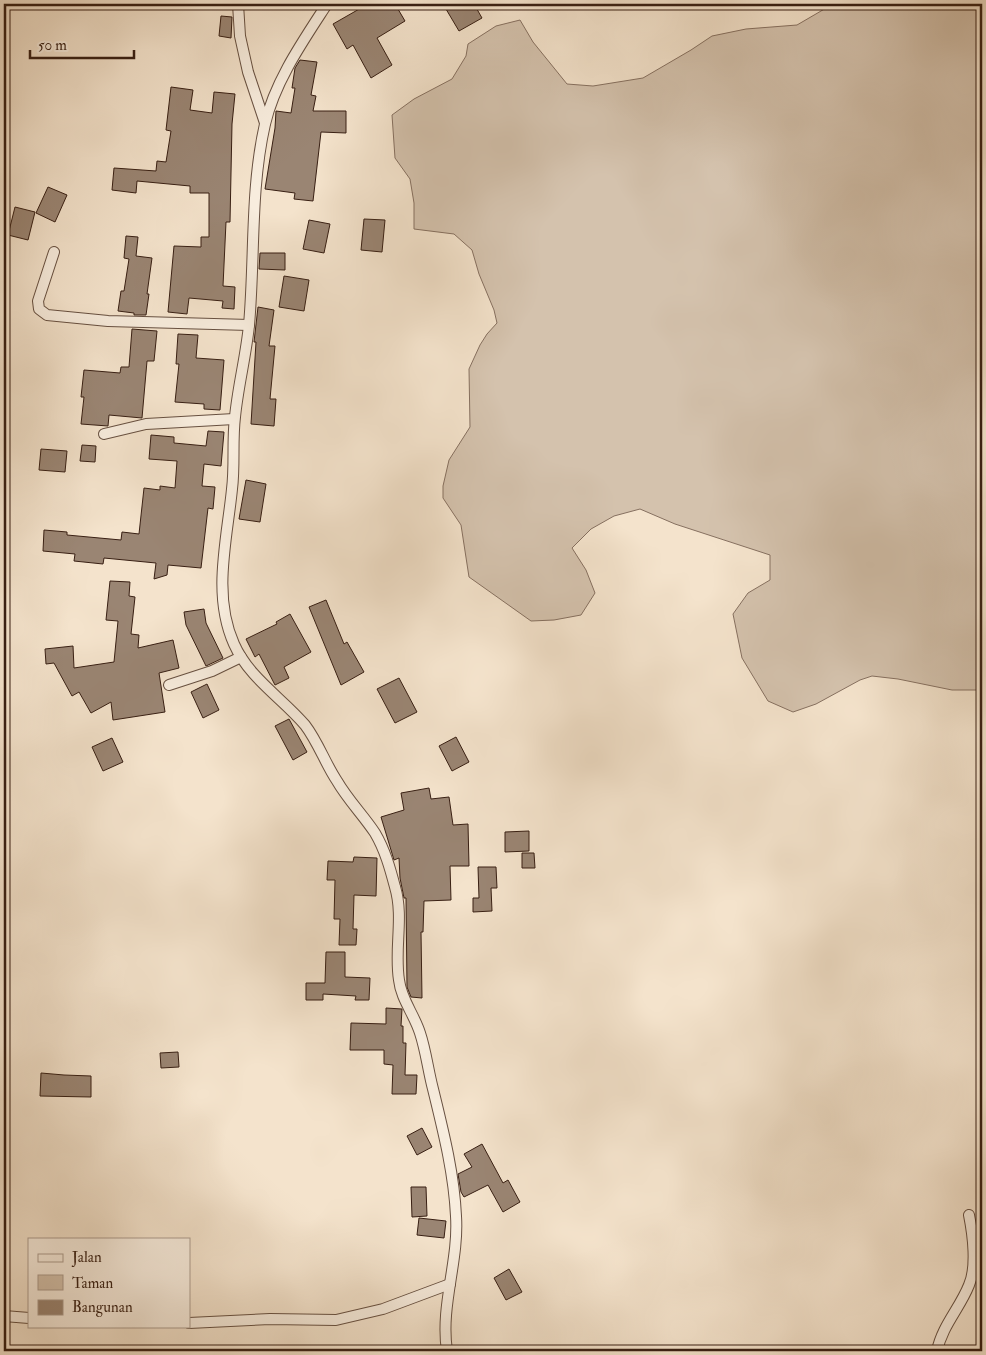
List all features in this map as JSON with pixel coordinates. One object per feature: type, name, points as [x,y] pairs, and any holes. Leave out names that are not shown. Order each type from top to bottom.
[{"type":"street","points":[[238,4],[240,36],[246,63],[265,123]]},
{"type":"street","points":[[327,4],[284,75],[265,123],[258,167],[249,325],[234,420],[233,482],[222,578],[227,622],[241,657],[271,692],[304,725],[346,796],[372,829],[385,853],[397,891],[399,908],[399,980],[402,994],[414,1016],[420,1034],[443,1130],[455,1199],[456,1222],[445,1336],[447,1351]]},
{"type":"street","points":[[54,252],[38,301],[39,309],[47,315],[108,321],[249,325]]},
{"type":"street","points":[[104,434],[146,424],[234,420]]},
{"type":"street","points":[[168,685],[212,671],[241,657]]},
{"type":"street","points":[[937,1351],[940,1337],[970,1284],[973,1254],[972,1229],[969,1216]]},
{"type":"street","points":[[190,1323],[336,1320],[382,1309],[450,1284]]},
{"type":"street","points":[[4,1316],[28,1318]]},
{"type":"green space","points":[[833,4],[982,4],[982,688],[976,690],[952,690],[898,679],[872,676],[860,680],[816,704],[793,712],[768,701],[742,658],[733,614],[748,593],[770,580],[770,555],[675,524],[640,509],[614,516],[591,529],[572,548],[586,570],[595,593],[581,615],[554,620],[531,621],[469,577],[461,525],[443,498],[443,486],[449,460],[470,427],[469,369],[480,345],[497,323],[472,250],[454,234],[414,229],[414,203],[410,179],[395,158],[392,115],[414,99],[452,79],[466,56],[468,44],[496,26],[520,20],[533,42],[567,84],[593,86],[643,78],[712,36],[746,29],[797,25]]},
{"type":"building","points":[[368,4],[395,4],[405,21],[377,38],[392,65],[371,78],[353,45],[347,49],[333,24]]},
{"type":"building","points":[[443,4],[474,4],[482,18],[459,31]]},
{"type":"building","points":[[221,16],[232,17],[231,38],[219,36]]},
{"type":"building","points":[[300,60],[317,62],[311,95],[316,96],[313,111],[346,111],[346,133],[321,132],[313,201],[294,199],[295,193],[265,189],[276,111],[291,113],[295,88],[292,88],[295,68]]},
{"type":"building","points":[[171,87],[193,90],[190,110],[212,113],[214,92],[235,94],[232,124],[230,222],[226,222],[223,286],[235,287],[234,309],[222,308],[223,301],[189,298],[187,314],[168,312],[174,246],[201,247],[201,237],[209,237],[209,193],[190,193],[190,186],[137,181],[136,193],[112,190],[114,168],[156,171],[157,161],[166,162],[171,131],[166,130]]},
{"type":"building","points":[[48,187],[67,195],[55,222],[36,213]]},
{"type":"building","points":[[15,207],[35,212],[28,240],[8,235]]},
{"type":"building","points":[[364,219],[385,220],[382,252],[361,250]]},
{"type":"building","points":[[309,220],[330,224],[324,253],[303,249]]},
{"type":"building","points":[[126,236],[138,237],[136,256],[152,258],[146,315],[134,315],[134,313],[118,311],[121,291],[124,291],[129,259],[124,258]]},
{"type":"building","points":[[260,253],[285,253],[285,270],[259,269]]},
{"type":"building","points":[[284,276],[309,280],[304,311],[279,307]]},
{"type":"building","points":[[258,307],[274,310],[269,346],[275,346],[270,399],[276,399],[274,426],[251,424],[256,342],[254,342]]},
{"type":"building","points":[[132,329],[157,331],[154,361],[147,361],[142,418],[109,415],[108,426],[81,424],[84,370],[120,373],[121,367],[129,367]]},
{"type":"building","points":[[178,334],[198,335],[196,358],[224,360],[220,410],[204,409],[204,404],[175,402],[179,364],[176,364]]},
{"type":"building","points":[[208,431],[224,432],[221,466],[204,464],[202,486],[215,487],[213,509],[208,508],[201,568],[168,565],[167,575],[154,579],[156,563],[104,558],[103,564],[74,561],[75,554],[43,551],[44,530],[67,532],[67,535],[121,540],[122,532],[139,534],[144,488],[160,490],[160,486],[175,488],[177,461],[149,459],[151,435],[174,437],[174,443],[206,446]]},
{"type":"building","points":[[82,445],[96,446],[95,462],[80,461]]},
{"type":"building","points":[[41,449],[67,451],[65,472],[39,470]]},
{"type":"building","points":[[246,480],[266,484],[260,522],[239,519]]},
{"type":"building","points":[[110,581],[130,582],[129,596],[135,597],[131,634],[139,635],[138,648],[173,640],[179,668],[159,673],[165,712],[113,720],[111,702],[91,713],[79,692],[72,696],[54,663],[46,664],[45,649],[73,646],[74,668],[114,662],[118,621],[106,620]]},
{"type":"building","points":[[326,600],[344,644],[347,642],[364,672],[341,685],[309,607]]},
{"type":"building","points":[[204,609],[206,623],[223,658],[206,666],[186,625],[184,612]]},
{"type":"building","points":[[290,614],[311,652],[284,667],[289,678],[275,685],[259,654],[255,657],[246,639],[277,624],[276,622]]},
{"type":"building","points":[[399,678],[417,712],[395,723],[377,689]]},
{"type":"building","points":[[207,684],[219,710],[203,718],[191,692]]},
{"type":"building","points":[[289,719],[307,752],[293,760],[275,726]]},
{"type":"building","points":[[456,737],[469,762],[452,771],[439,746]]},
{"type":"building","points":[[112,738],[123,762],[103,771],[92,747]]},
{"type":"building","points":[[429,788],[431,799],[449,797],[453,825],[468,824],[469,866],[450,866],[451,900],[424,901],[423,932],[421,932],[422,998],[411,997],[407,987],[406,898],[404,898],[400,878],[399,858],[394,860],[381,817],[404,810],[401,793]]},
{"type":"building","points":[[529,831],[529,851],[505,852],[505,832]]},
{"type":"building","points":[[522,853],[534,853],[535,868],[522,868]]},
{"type":"building","points":[[354,857],[377,858],[376,896],[354,895],[353,929],[357,929],[356,945],[339,945],[340,919],[334,919],[335,880],[327,880],[328,861],[353,862]]},
{"type":"building","points":[[478,867],[496,867],[497,888],[491,888],[492,911],[473,912],[473,898],[479,898]]},
{"type":"building","points":[[326,952],[345,952],[345,977],[370,978],[369,1000],[355,1000],[356,996],[323,994],[323,1000],[306,1000],[306,983],[325,983]]},
{"type":"building","points":[[386,1008],[402,1009],[403,1043],[406,1043],[405,1075],[417,1075],[416,1094],[392,1094],[393,1065],[384,1064],[384,1050],[350,1050],[351,1023],[386,1024]]},
{"type":"building","points":[[178,1052],[179,1067],[161,1068],[160,1053]]},
{"type":"building","points":[[41,1073],[91,1076],[91,1097],[40,1096]]},
{"type":"building","points":[[422,1128],[432,1147],[417,1155],[407,1136]]},
{"type":"building","points":[[482,1144],[503,1183],[508,1180],[520,1202],[503,1212],[488,1185],[464,1197],[461,1192],[458,1174],[472,1167],[464,1154]]},
{"type":"building","points":[[411,1187],[426,1187],[427,1216],[412,1217]]},
{"type":"building","points":[[419,1218],[446,1221],[444,1238],[417,1235]]},
{"type":"building","points":[[509,1269],[522,1292],[506,1300],[494,1278]]}]
